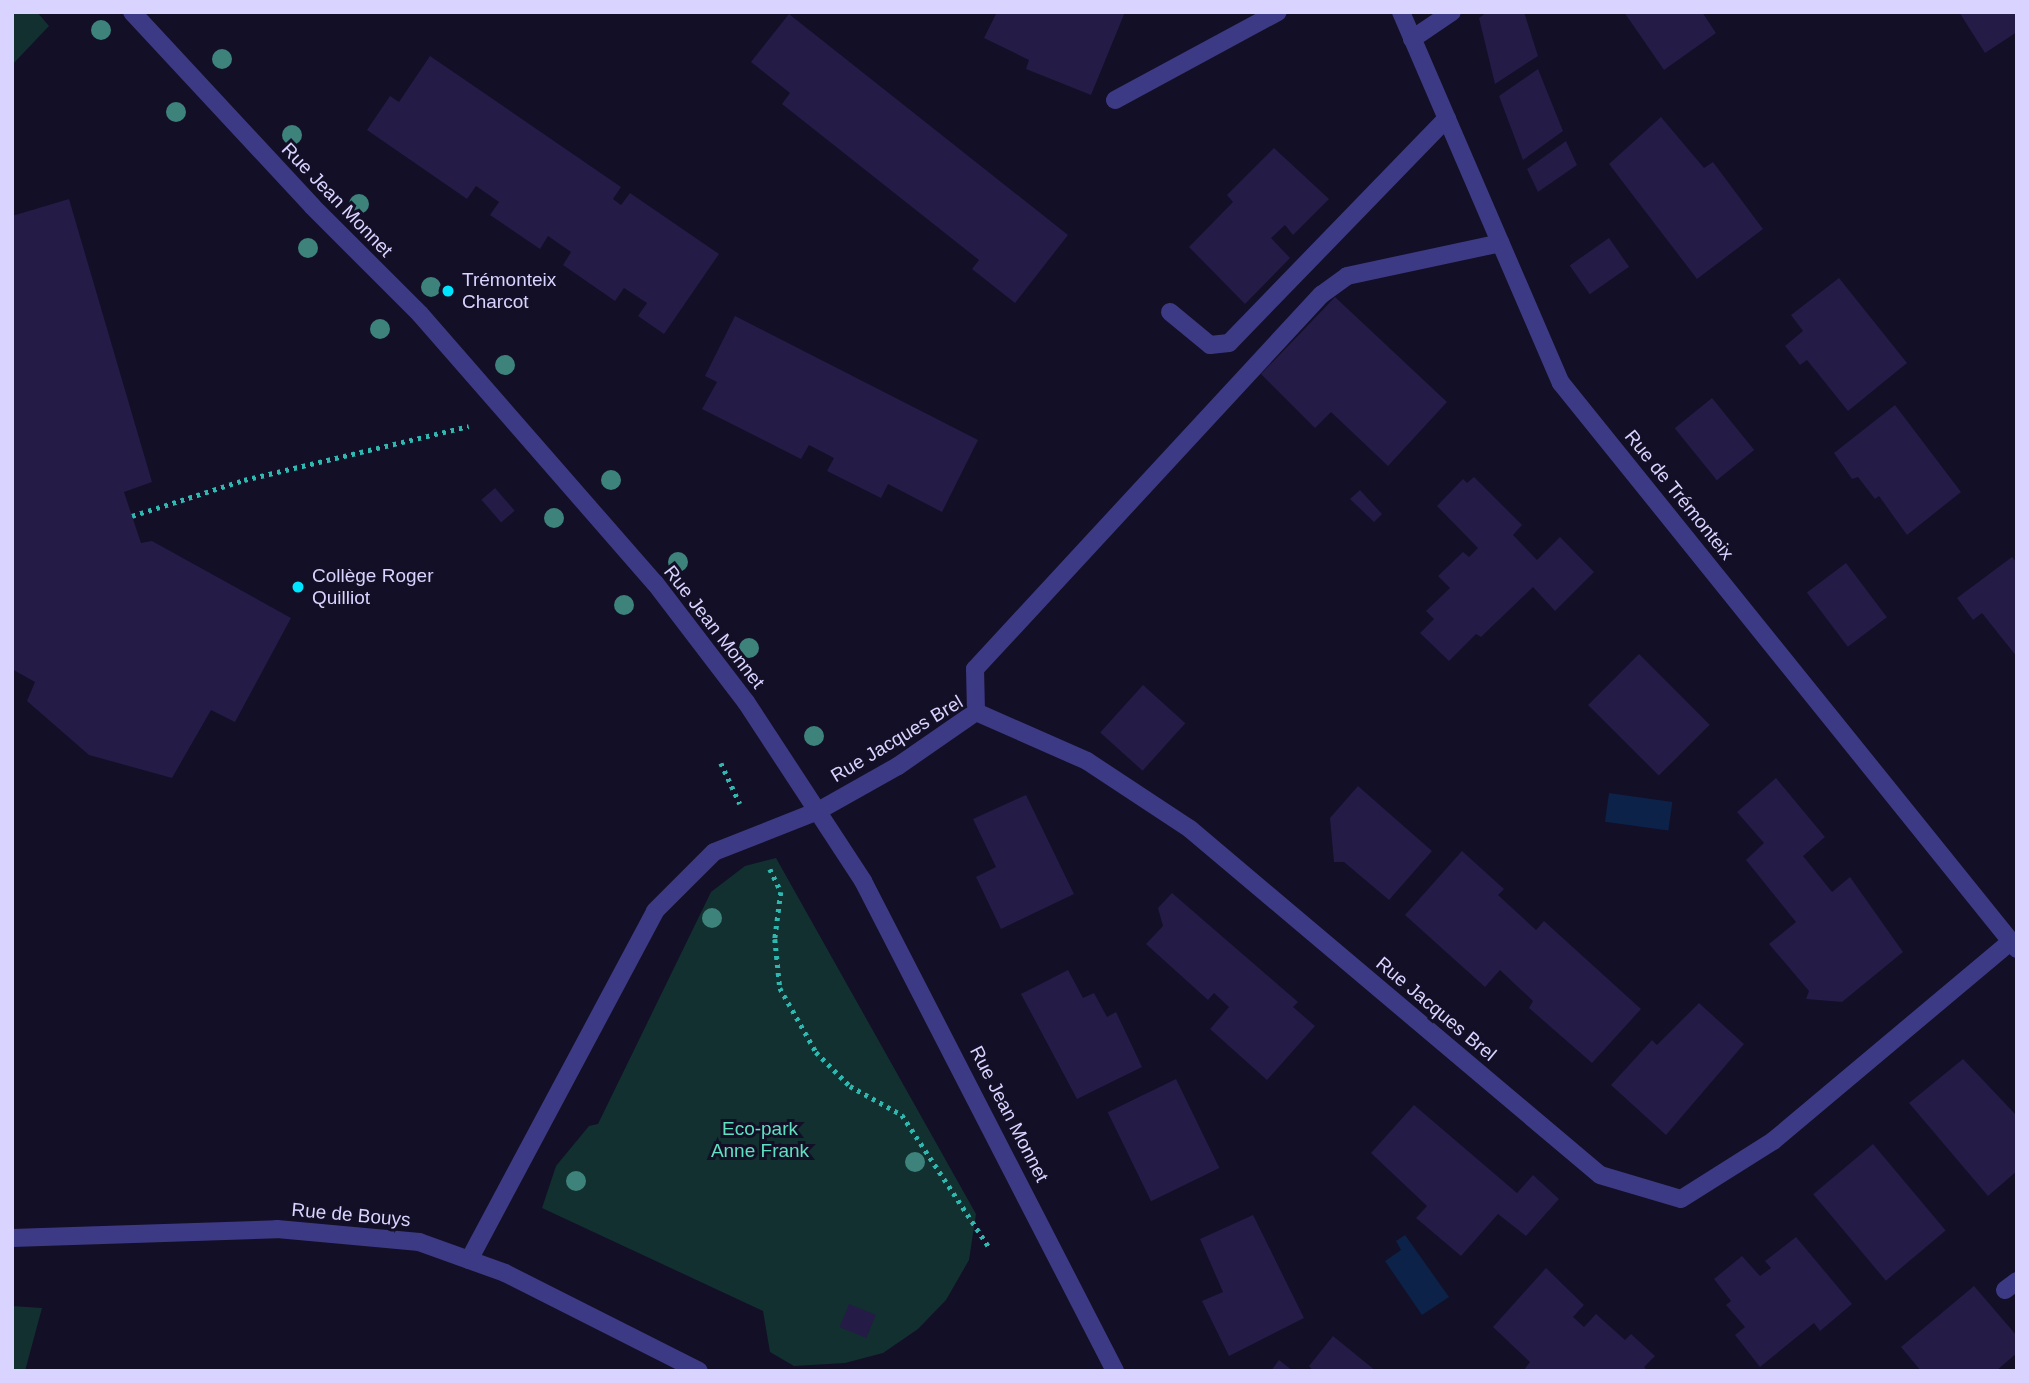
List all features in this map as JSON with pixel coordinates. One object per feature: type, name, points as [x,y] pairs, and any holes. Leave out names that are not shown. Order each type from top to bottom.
[{"type":"street","name":"Rue Jean Monnet","points":[[132,12],[312,206],[420,314],[655,583],[746,702],[863,881],[1115,1371]]},
{"type":"street","points":[[1115,100],[1278,12]]},
{"type":"street","name":"Rue de Trémonteix","points":[[1401,12],[1561,383],[2014,945]]},
{"type":"street","points":[[1412,38],[1452,12]]},
{"type":"street","points":[[1170,312],[1210,345],[1228,343],[1447,118]]},
{"type":"street","points":[[976,712],[975,668],[1321,295],[1346,275],[1501,243]]},
{"type":"street","name":"Rue Jacques Brel","points":[[469,1260],[655,911],[714,852],[818,811],[898,766],[976,712],[1087,761],[1190,829],[1600,1175],[1681,1199],[1773,1141],[2014,945]]},
{"type":"street","name":"Rue de Bouys","points":[[12,1238],[277,1229],[419,1242],[505,1273],[699,1371]]},
{"type":"path","points":[[132,516],[244,480],[475,424],[501,407]]},
{"type":"path","points":[[721,763],[781,892],[775,939],[780,988],[816,1052],[850,1086],[902,1115],[989,1247]]},
{"type":"green space","points":[[12,12],[37,12],[49,26],[12,65]]},
{"type":"green space","name":"Eco-park Anne Frank","points":[[776,858],[976,1214],[969,1260],[946,1300],[918,1329],[883,1353],[845,1363],[794,1366],[770,1352],[763,1311],[542,1208],[556,1166],[589,1126],[598,1124],[711,892],[745,866]]},
{"type":"green space","points":[[12,1306],[42,1308],[25,1371],[12,1371]]},
{"type":"water","points":[[1609,793],[1672,802],[1668,831],[1605,822]]},
{"type":"water","points":[[1405,1235],[1449,1297],[1422,1315],[1385,1261],[1401,1250],[1396,1241]]},
{"type":"building","points":[[997,12],[1125,12],[1091,95],[1026,69],[1029,60],[984,38]]},
{"type":"building","points":[[1487,12],[1524,12],[1538,56],[1495,84],[1479,18]]},
{"type":"building","points":[[1624,12],[1702,12],[1716,33],[1664,70]]},
{"type":"building","points":[[1959,12],[2017,12],[2017,32],[1985,53]]},
{"type":"building","points":[[789,14],[1068,235],[1015,303],[972,269],[979,260],[782,104],[790,93],[751,62]]},
{"type":"building","points":[[430,56],[621,187],[613,199],[621,205],[630,193],[719,254],[664,334],[638,316],[647,303],[624,288],[615,301],[563,265],[571,252],[548,236],[540,249],[490,215],[499,202],[476,186],[467,199],[367,130],[390,96],[399,102]]},
{"type":"building","points":[[1538,69],[1563,131],[1523,160],[1499,96]]},
{"type":"building","points":[[1661,117],[1704,168],[1713,162],[1763,229],[1697,279],[1609,164]]},
{"type":"building","points":[[1566,141],[1577,165],[1538,192],[1527,169]]},
{"type":"building","points":[[1274,148],[1329,199],[1293,235],[1285,225],[1271,238],[1290,258],[1245,304],[1189,247],[1233,202],[1227,195]]},
{"type":"building","points":[[69,199],[152,482],[124,492],[141,543],[152,541],[291,618],[235,722],[211,710],[172,778],[89,755],[27,701],[35,682],[12,669],[12,216]]},
{"type":"building","points":[[1609,238],[1629,267],[1590,294],[1570,266]]},
{"type":"building","points":[[1839,278],[1907,363],[1848,411],[1807,360],[1800,365],[1785,346],[1803,331],[1791,315]]},
{"type":"building","points":[[1335,297],[1447,402],[1388,466],[1331,412],[1315,428],[1261,374]]},
{"type":"building","points":[[735,316],[978,440],[942,512],[888,484],[881,498],[827,471],[834,458],[809,445],[801,459],[702,409],[717,382],[705,376]]},
{"type":"building","points":[[1712,398],[1754,450],[1717,480],[1675,428]]},
{"type":"building","points":[[1895,405],[1961,492],[1907,535],[1879,496],[1875,499],[1858,477],[1852,479],[1834,453]]},
{"type":"building","points":[[1474,477],[1522,525],[1513,535],[1537,560],[1560,537],[1594,572],[1555,611],[1533,587],[1481,637],[1476,634],[1449,661],[1420,633],[1434,619],[1426,611],[1450,588],[1438,576],[1463,552],[1469,557],[1478,548],[1437,506],[1463,479],[1467,483]]},
{"type":"building","points":[[495,488],[515,511],[501,522],[481,500]]},
{"type":"building","points":[[1360,490],[1382,514],[1374,522],[1350,499]]},
{"type":"building","points":[[2012,557],[2017,563],[2017,657],[1982,613],[1973,620],[1957,598]]},
{"type":"building","points":[[1846,563],[1887,617],[1848,647],[1807,592]]},
{"type":"building","points":[[1639,654],[1710,725],[1659,776],[1588,705]]},
{"type":"building","points":[[1143,685],[1185,723],[1143,771],[1100,733]]},
{"type":"building","points":[[1776,778],[1825,837],[1803,856],[1832,892],[1850,877],[1903,952],[1842,1002],[1806,999],[1809,991],[1769,944],[1796,922],[1746,860],[1764,843],[1737,812]]},
{"type":"building","points":[[1358,786],[1432,851],[1389,900],[1344,862],[1334,862],[1330,818]]},
{"type":"building","points":[[1026,795],[1074,894],[1001,929],[976,877],[996,867],[973,819]]},
{"type":"building","points":[[1462,851],[1504,889],[1498,895],[1536,930],[1544,921],[1641,1009],[1592,1063],[1529,1008],[1533,1001],[1500,970],[1485,987],[1405,915]]},
{"type":"building","points":[[1172,893],[1298,1002],[1293,1007],[1315,1026],[1267,1080],[1210,1029],[1229,1007],[1214,993],[1208,1000],[1146,944],[1163,926],[1158,908]]},
{"type":"building","points":[[1068,970],[1083,998],[1094,993],[1107,1017],[1116,1012],[1142,1067],[1077,1099],[1021,994]]},
{"type":"building","points":[[1699,1003],[1744,1044],[1666,1135],[1611,1085],[1652,1040],[1657,1045]]},
{"type":"building","points":[[1963,1059],[2017,1116],[2017,1171],[1988,1196],[1909,1103]]},
{"type":"building","points":[[1176,1079],[1219,1168],[1151,1201],[1108,1112]]},
{"type":"building","points":[[1414,1105],[1517,1193],[1533,1175],[1559,1199],[1526,1236],[1498,1214],[1461,1256],[1416,1218],[1427,1206],[1371,1153]]},
{"type":"building","points":[[1873,1144],[1946,1231],[1886,1281],[1813,1194]]},
{"type":"building","points":[[1253,1215],[1304,1318],[1229,1356],[1202,1301],[1223,1292],[1200,1239]]},
{"type":"building","points":[[1796,1237],[1852,1304],[1820,1331],[1814,1323],[1760,1367],[1735,1335],[1745,1327],[1726,1305],[1731,1301],[1714,1279],[1742,1256],[1760,1276],[1771,1268],[1765,1261]]},
{"type":"building","points":[[1546,1268],[1584,1305],[1573,1317],[1584,1327],[1596,1314],[1625,1340],[1631,1334],[1655,1356],[1644,1367],[1648,1371],[1523,1371],[1530,1362],[1493,1327]]},
{"type":"building","points":[[1974,1286],[2017,1336],[2017,1353],[1996,1371],[1921,1371],[1901,1347]]},
{"type":"building","points":[[849,1304],[876,1315],[867,1338],[840,1327]]},
{"type":"building","points":[[1333,1336],[1376,1371],[1313,1371],[1309,1366]]},
{"type":"building","points":[[1279,1360],[1293,1371],[1271,1371]]},
{"type":"place","name":"Trémonteix Charcot","points":[[448,291]]},
{"type":"place","name":"Collège Roger Quilliot","points":[[298,587]]}]
